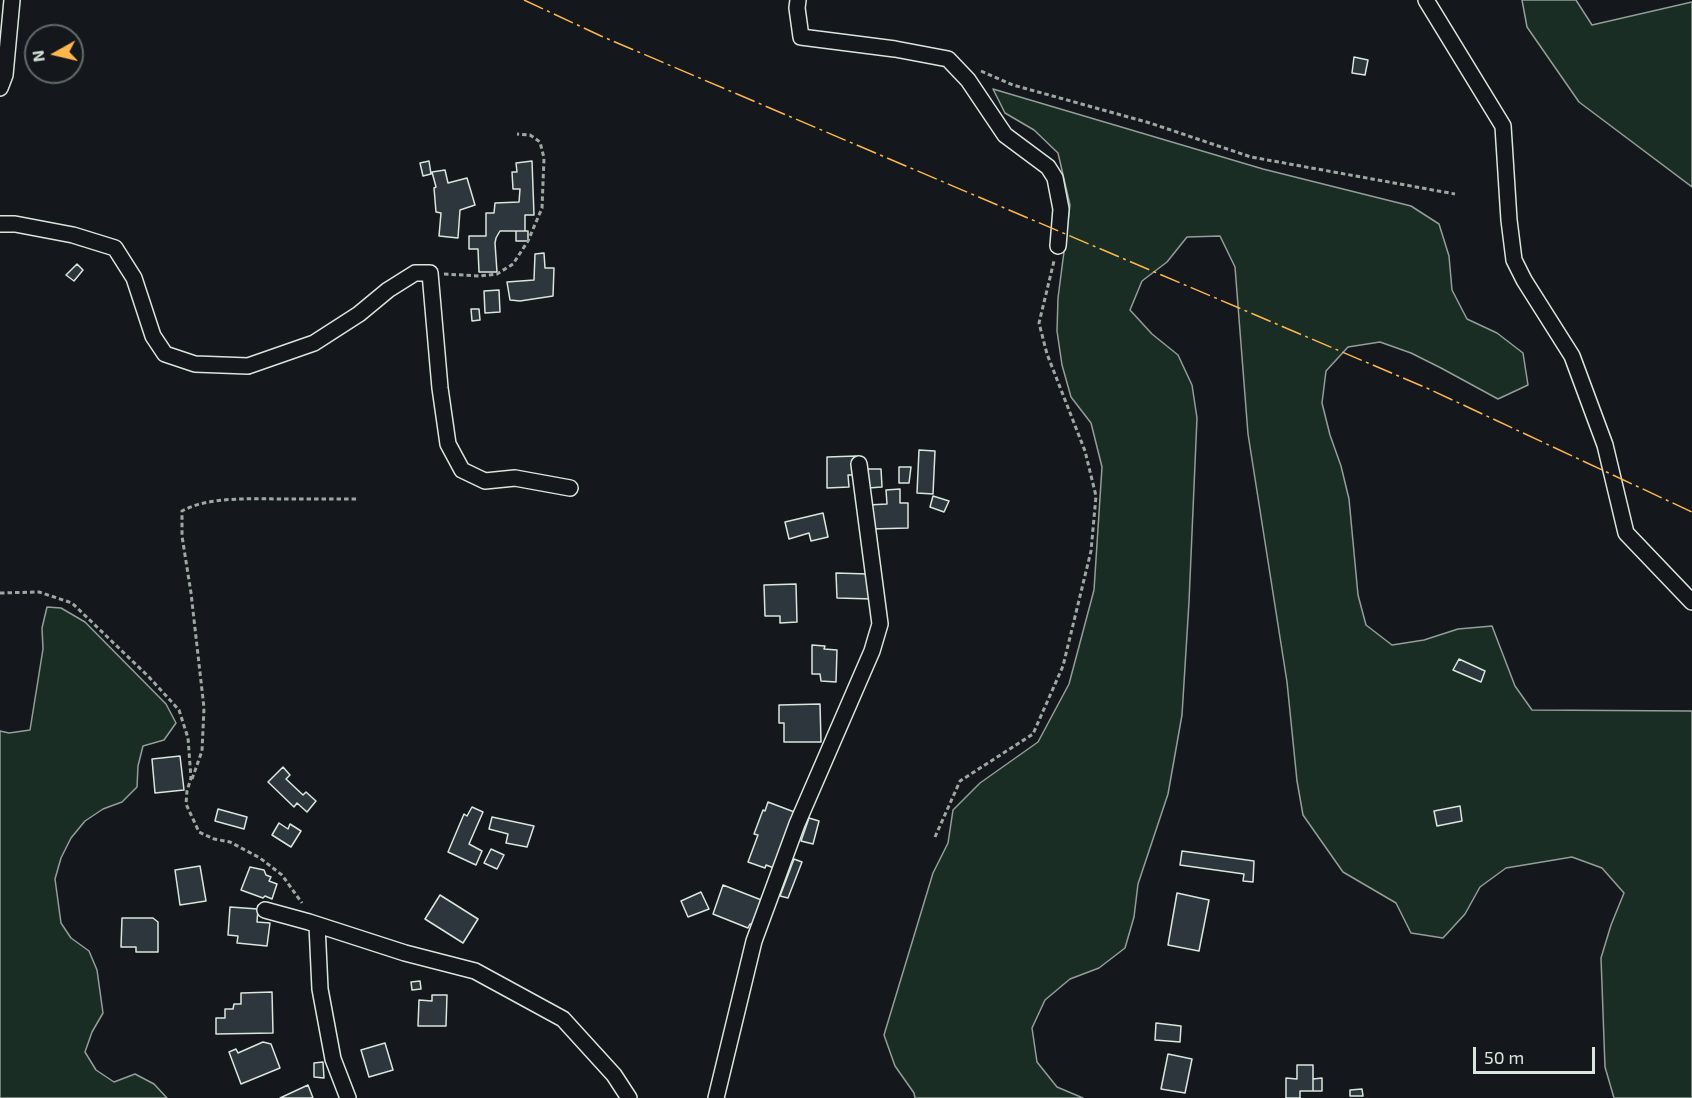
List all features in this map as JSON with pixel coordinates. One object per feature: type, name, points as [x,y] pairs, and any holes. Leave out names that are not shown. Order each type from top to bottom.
[{"type":"street","points":[[0,88],[5,75],[12,0]]},
{"type":"street","points":[[798,0],[801,37],[948,58],[968,80],[1005,135],[1048,167],[1055,178],[1060,209],[1058,246]]},
{"type":"street","points":[[1426,0],[1503,126],[1514,260],[1572,356],[1605,445],[1626,533],[1692,602]]},
{"type":"street","points":[[0,224],[15,224],[73,235],[115,249],[134,278],[153,336],[165,354],[195,364],[249,366],[314,343],[415,273],[430,273],[440,388],[448,444],[462,470],[484,481],[514,478],[570,488]]},
{"type":"street","points":[[716,1098],[754,941],[797,824],[872,651],[880,624],[859,464]]},
{"type":"street","points":[[265,910],[317,924],[405,953],[475,970],[563,1019],[614,1075],[630,1098]]},
{"type":"street","points":[[317,924],[320,989],[333,1059],[348,1098]]},
{"type":"path","points":[[974,68],[1013,85],[1150,123],[1251,157],[1455,194]]},
{"type":"path","points":[[430,273],[479,276],[498,274],[513,264],[528,241],[542,208],[544,158],[540,142],[530,135],[518,135]]},
{"type":"path","points":[[935,837],[960,781],[1033,734],[1063,666],[1092,551],[1096,496],[1084,451],[1047,354],[1039,323],[1058,246]]},
{"type":"path","points":[[187,792],[202,751],[204,708],[182,536],[182,511],[207,503],[247,499],[359,499]]},
{"type":"path","points":[[0,593],[39,592],[72,603],[149,677],[179,710],[183,722],[188,738],[191,778],[186,804],[199,832],[230,842],[260,858],[282,875],[317,924]]},
{"type":"green space","points":[[1522,0],[1576,0],[1592,25],[1692,2],[1692,187],[1579,102],[1527,27]]},
{"type":"green space","points":[[993,89],[1263,169],[1411,206],[1439,224],[1449,256],[1452,290],[1467,319],[1497,333],[1523,353],[1528,385],[1498,399],[1411,353],[1380,342],[1348,347],[1326,371],[1322,403],[1349,499],[1358,595],[1366,625],[1392,645],[1424,640],[1458,629],[1492,626],[1515,686],[1532,710],[1692,711],[1692,1098],[1614,1098],[1605,1067],[1601,958],[1624,893],[1602,868],[1572,857],[1506,868],[1480,887],[1465,914],[1443,938],[1411,933],[1396,903],[1343,872],[1303,815],[1297,781],[1287,682],[1248,434],[1235,267],[1220,236],[1187,237],[1167,262],[1142,281],[1130,310],[1152,334],[1178,355],[1192,385],[1197,418],[1189,602],[1182,715],[1168,794],[1138,884],[1134,917],[1125,948],[1099,968],[1070,979],[1045,1000],[1032,1028],[1037,1062],[1057,1087],[1083,1098],[915,1098],[914,1093],[895,1066],[884,1035],[933,873],[948,843],[953,810],[980,783],[1038,742],[1069,684],[1094,590],[1102,467],[1091,423],[1071,397],[1062,365],[1057,331],[1058,298],[1070,205],[1058,153],[1034,130],[1005,113]]},
{"type":"green space","points":[[47,607],[61,608],[85,622],[166,704],[176,723],[164,740],[143,746],[138,766],[137,787],[122,802],[103,809],[85,821],[71,838],[61,858],[55,879],[61,923],[71,938],[89,951],[97,970],[103,1013],[92,1032],[85,1052],[96,1070],[114,1082],[135,1074],[154,1084],[167,1098],[0,1098],[0,731],[9,733],[30,730],[43,649],[42,628]]},
{"type":"building","points":[[1354,57],[1368,60],[1365,75],[1352,73]]},
{"type":"building","points":[[429,161],[431,174],[423,176],[420,163]]},
{"type":"building","points":[[532,161],[534,215],[525,215],[525,231],[500,231],[495,243],[497,272],[479,272],[478,249],[469,249],[469,236],[486,236],[486,213],[494,213],[495,203],[519,202],[520,189],[513,189],[512,172],[517,172],[516,163]]},
{"type":"building","points":[[445,170],[448,183],[467,178],[475,205],[460,210],[458,238],[439,236],[441,213],[436,212],[434,188],[436,187],[432,172]]},
{"type":"building","points":[[516,231],[528,231],[528,241],[516,241]]},
{"type":"building","points":[[544,253],[545,268],[554,268],[553,296],[520,301],[510,300],[507,282],[534,280],[535,254]]},
{"type":"building","points":[[77,264],[83,270],[74,281],[66,275]]},
{"type":"building","points":[[499,290],[500,312],[485,313],[484,291]]},
{"type":"building","points":[[471,309],[479,309],[480,320],[472,321]]},
{"type":"building","points":[[919,450],[935,451],[933,494],[917,493]]},
{"type":"building","points":[[856,456],[857,475],[848,475],[849,487],[827,488],[827,457]]},
{"type":"building","points":[[899,467],[911,467],[909,483],[899,483]]},
{"type":"building","points":[[868,469],[881,469],[882,487],[868,488]]},
{"type":"building","points":[[900,489],[900,503],[908,503],[908,528],[870,529],[868,505],[887,504],[886,490]]},
{"type":"building","points":[[933,496],[949,501],[944,512],[930,507]]},
{"type":"building","points":[[823,513],[828,537],[811,541],[809,533],[789,539],[785,522]]},
{"type":"building","points":[[836,573],[868,574],[873,599],[837,598]]},
{"type":"building","points":[[796,584],[797,622],[780,623],[780,616],[765,616],[764,585]]},
{"type":"building","points":[[812,645],[837,650],[836,682],[821,681],[820,674],[812,674]]},
{"type":"building","points":[[1459,659],[1485,671],[1481,682],[1453,670]]},
{"type":"building","points":[[820,704],[821,742],[784,742],[784,723],[779,723],[779,705]]},
{"type":"building","points":[[180,756],[184,790],[155,793],[152,759]]},
{"type":"building","points":[[283,767],[290,775],[286,779],[303,795],[306,792],[316,801],[307,812],[297,803],[294,807],[268,782]]},
{"type":"building","points":[[768,802],[797,813],[774,868],[766,865],[765,868],[748,862],[758,835],[754,834]]},
{"type":"building","points":[[1460,806],[1462,821],[1437,826],[1434,811]]},
{"type":"building","points":[[472,807],[483,812],[469,844],[482,851],[476,865],[448,852],[464,814],[467,816]]},
{"type":"building","points":[[218,809],[247,817],[244,829],[215,821]]},
{"type":"building","points":[[492,817],[534,826],[527,847],[506,843],[508,834],[489,829]]},
{"type":"building","points":[[809,818],[819,821],[813,844],[801,841]]},
{"type":"building","points":[[279,823],[288,829],[290,824],[301,831],[291,847],[272,835]]},
{"type":"building","points":[[491,849],[504,855],[497,869],[484,863]]},
{"type":"building","points":[[1182,851],[1254,861],[1253,882],[1243,881],[1244,874],[1180,865]]},
{"type":"building","points":[[794,859],[802,862],[788,898],[780,896]]},
{"type":"building","points":[[200,866],[206,901],[180,905],[175,870]]},
{"type":"building","points":[[250,867],[264,870],[266,875],[271,877],[269,881],[277,884],[272,899],[241,890]]},
{"type":"building","points":[[723,885],[764,901],[755,926],[750,924],[748,928],[713,914]]},
{"type":"building","points":[[701,892],[709,909],[688,917],[681,901]]},
{"type":"building","points":[[1177,893],[1209,900],[1199,951],[1168,945]]},
{"type":"building","points":[[440,895],[478,919],[463,943],[425,919]]},
{"type":"building","points":[[230,907],[258,909],[257,922],[270,923],[267,946],[237,943],[238,936],[228,935]]},
{"type":"building","points":[[122,918],[153,918],[158,922],[158,952],[136,952],[136,947],[121,947]]},
{"type":"building","points":[[420,981],[421,989],[412,990],[411,982]]},
{"type":"building","points":[[272,992],[273,1033],[216,1034],[216,1018],[225,1018],[225,1009],[233,1009],[234,1004],[241,1004],[241,993]]},
{"type":"building","points":[[432,995],[447,995],[446,1026],[418,1026],[419,1000],[432,1001]]},
{"type":"building","points":[[1156,1023],[1181,1026],[1180,1042],[1155,1040]]},
{"type":"building","points":[[263,1042],[271,1044],[280,1068],[241,1084],[229,1052],[236,1049],[238,1053]]},
{"type":"building","points":[[385,1043],[393,1070],[369,1077],[361,1050]]},
{"type":"building","points":[[1168,1054],[1192,1059],[1185,1093],[1161,1089]]},
{"type":"building","points":[[323,1062],[324,1078],[314,1077],[314,1063]]},
{"type":"building","points":[[1297,1065],[1313,1065],[1313,1091],[1300,1091],[1300,1098],[1286,1098],[1286,1078],[1297,1079]]},
{"type":"building","points":[[1322,1078],[1322,1091],[1313,1091],[1313,1079]]},
{"type":"building","points":[[308,1085],[313,1098],[280,1098]]},
{"type":"building","points":[[1362,1089],[1363,1096],[1350,1096],[1350,1090]]},
{"type":"power","points":[[524,0],[601,36],[1429,389],[1692,512]]}]
